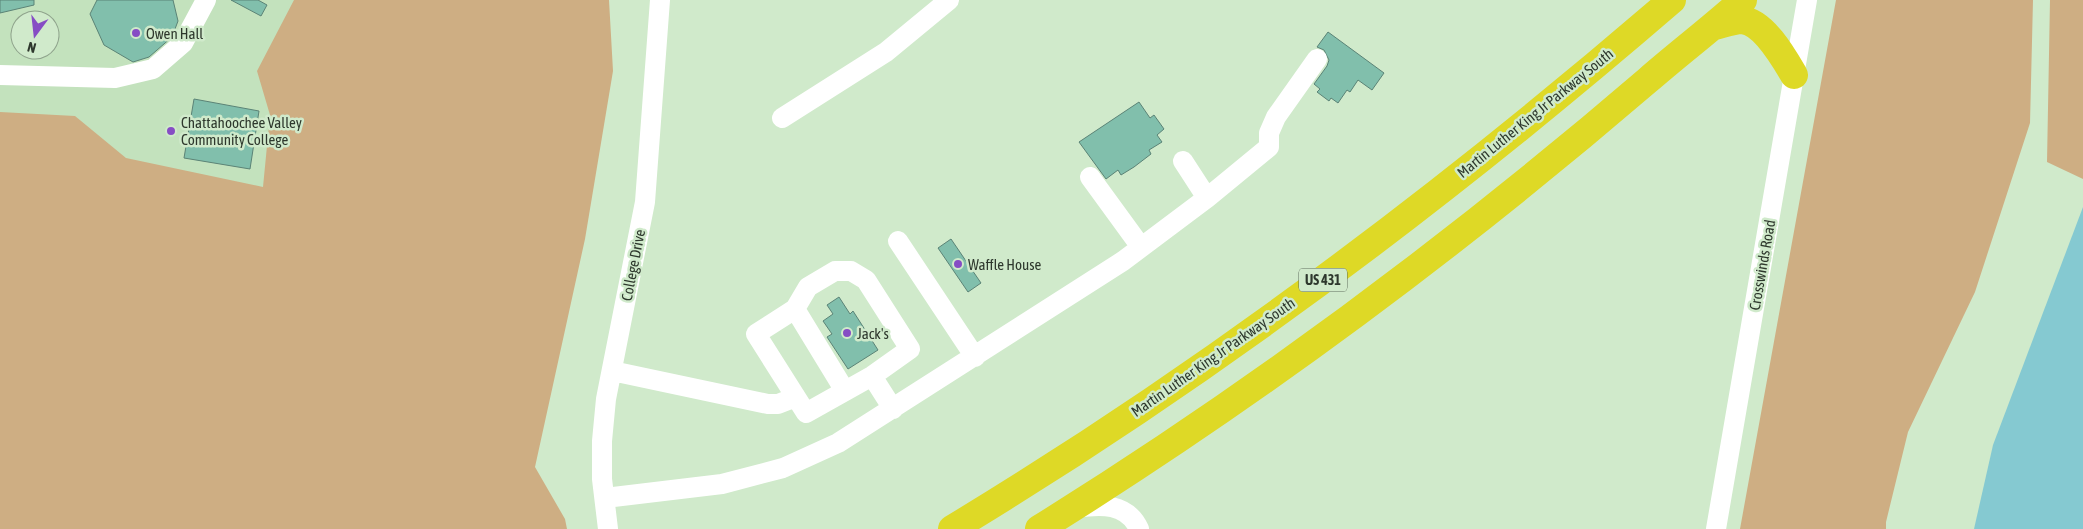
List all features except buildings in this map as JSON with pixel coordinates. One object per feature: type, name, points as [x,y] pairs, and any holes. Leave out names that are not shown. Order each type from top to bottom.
[{"type":"highway","name":"Martin Luther King Jr Parkway South","points":[[952,529],[1154,400],[1352,259],[1596,66],[1672,0]]},
{"type":"highway","points":[[1038,529],[1241,396],[1382,295],[1518,189],[1715,26],[1743,0]]},
{"type":"highway","points":[[1715,26],[1742,20],[1756,27],[1780,51],[1794,75]]},
{"type":"street","points":[[0,75],[114,78],[153,69],[183,43],[206,0]]},
{"type":"street","name":"College Drive","points":[[608,529],[604,498],[602,441],[606,399],[645,202],[660,0]]},
{"type":"street","points":[[782,118],[886,52],[949,0]]},
{"type":"street","name":"Crosswinds Road","points":[[1716,529],[1807,0]]},
{"type":"street","points":[[604,498],[722,484],[783,468],[838,443],[975,357],[1141,247],[1207,198],[1268,147],[1269,133],[1276,116],[1317,59]]},
{"type":"street","points":[[1183,161],[1207,198]]},
{"type":"street","points":[[1090,177],[1141,247]]},
{"type":"street","points":[[898,241],[975,357]]},
{"type":"street","points":[[835,271],[851,271],[862,276],[910,349],[872,376],[806,413],[756,334],[795,309],[808,287],[835,271]]},
{"type":"street","points":[[795,309],[845,391]]},
{"type":"street","points":[[612,371],[768,404],[778,404],[796,397]]},
{"type":"street","points":[[872,376],[893,409]]},
{"type":"street","points":[[1072,508],[1098,505],[1117,507],[1135,520],[1139,529]]},
{"type":"shaded area","name":"Chattahoochee Valley Community College","points":[[0,0],[373,0],[321,219],[0,213]]},
{"type":"shaded area","points":[[294,0],[609,0],[613,71],[585,239],[535,467],[565,519],[567,529],[0,529],[0,112],[75,116],[126,158],[263,187],[270,115],[257,71]]},
{"type":"shaded area","points":[[1836,0],[2033,0],[2030,123],[1975,292],[1908,432],[1886,522],[1886,529],[1740,529]]},
{"type":"shaded area","points":[[2050,0],[2083,0],[2083,179],[2047,162]]},
{"type":"water","points":[[2083,207],[2083,529],[1974,529],[1993,445]]},
{"type":"place","name":"Owen Hall","points":[[136,33]]},
{"type":"place","name":"Chattahoochee Valley Community College","points":[[171,131]]},
{"type":"place","name":"Waffle House","points":[[958,264]]},
{"type":"place","name":"Jack's","points":[[847,333]]}]
